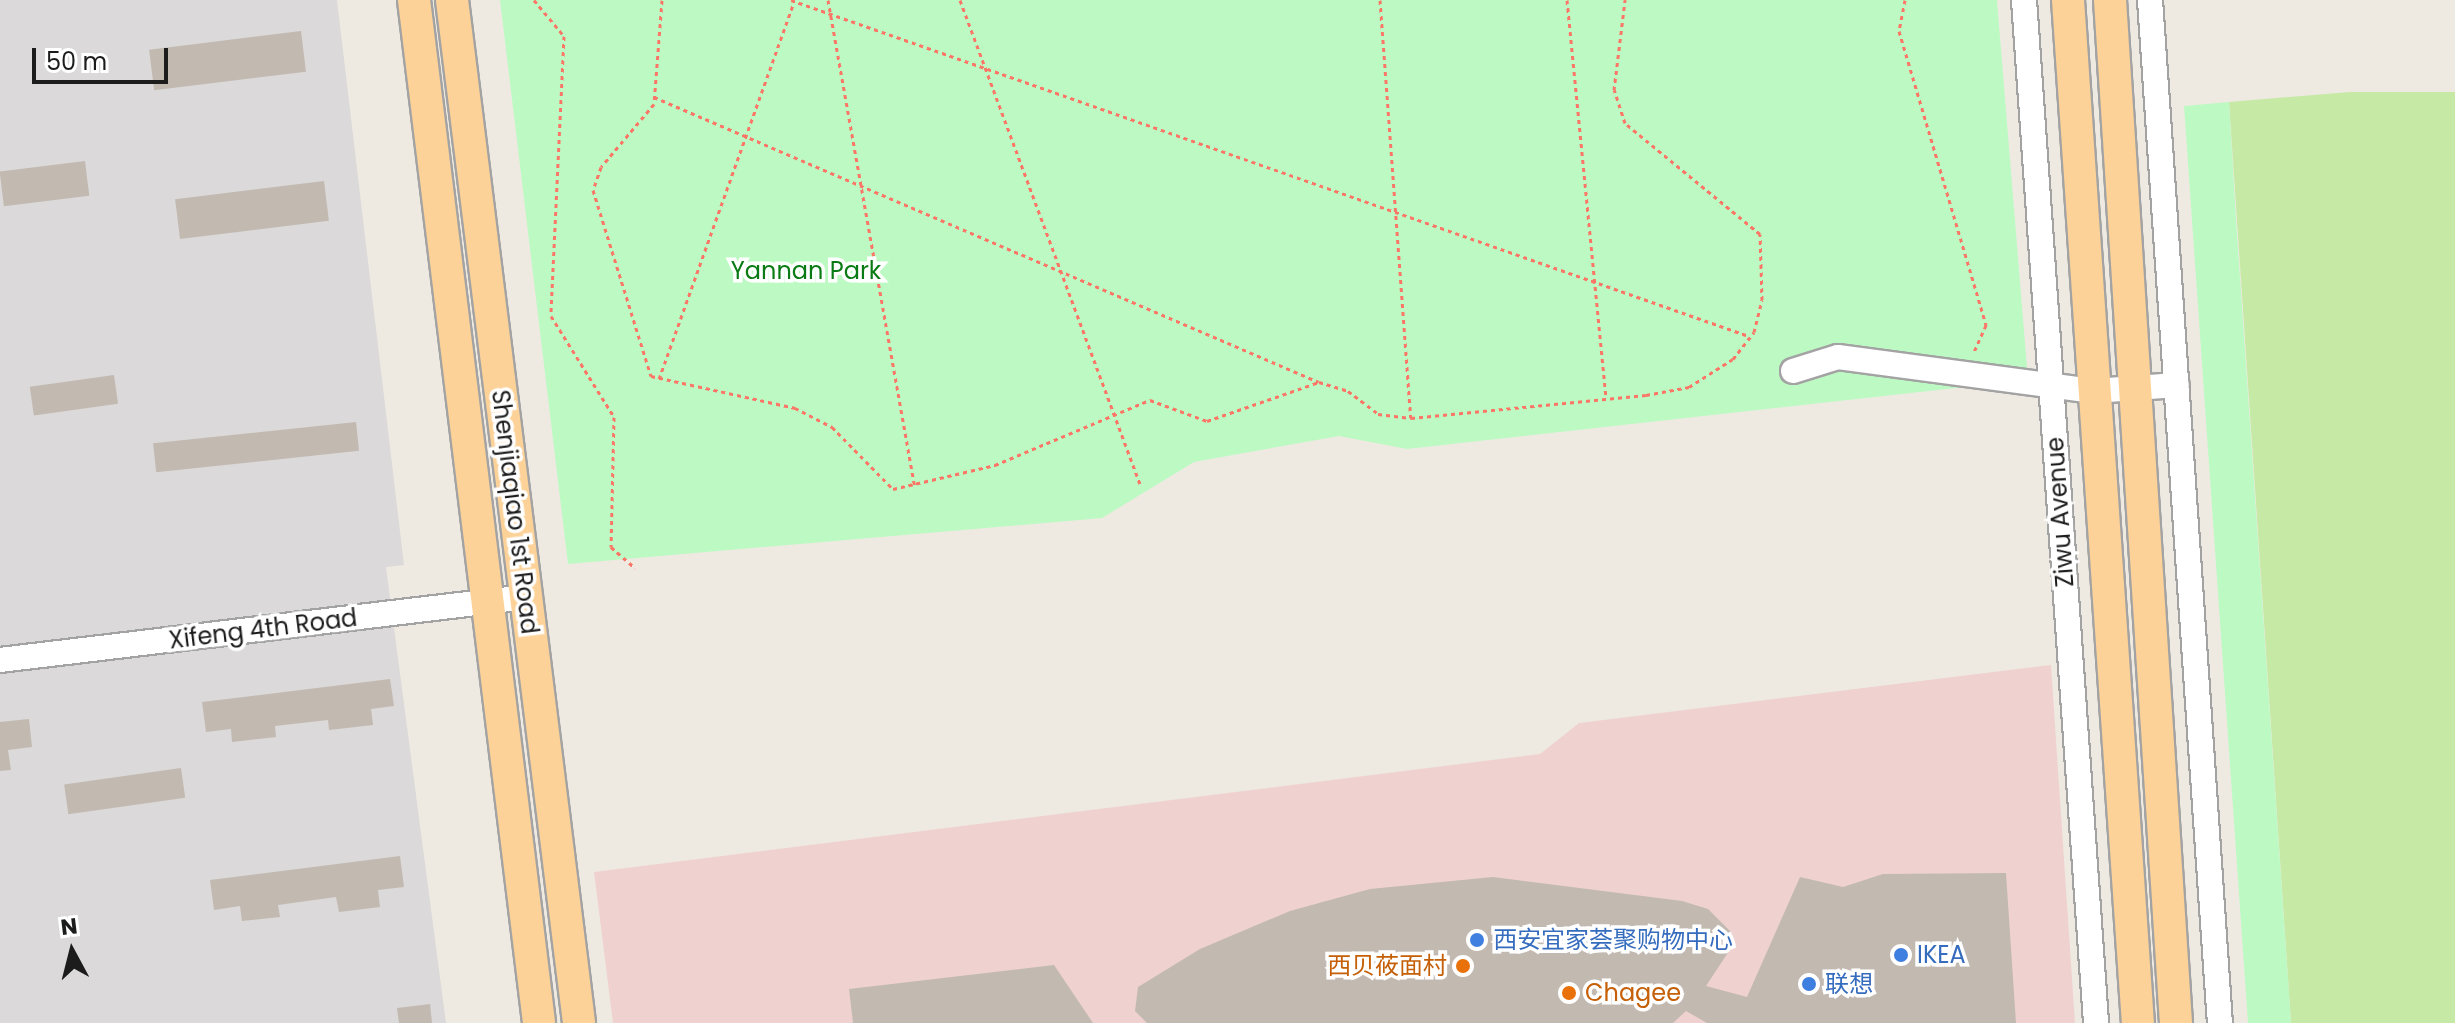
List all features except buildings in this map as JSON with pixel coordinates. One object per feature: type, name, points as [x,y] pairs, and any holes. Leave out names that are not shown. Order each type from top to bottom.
[{"type":"main road","name":"Shenjiaqiao 1st Road","points":[[414,0],[539,1023]]},
{"type":"main road","name":"Shenjiaqiao 1st Road","points":[[452,0],[579,1023]]},
{"type":"main road","name":"Ziwu Avenue","points":[[2068,0],[2138,1023]]},
{"type":"main road","points":[[2110,0],[2176,1023]]},
{"type":"street","name":"Ziwu Avenue","points":[[2024,0],[2096,1023]]},
{"type":"street","points":[[2150,0],[2220,1023]]},
{"type":"street","points":[[1793,371],[1838,357],[2094,391],[2177,385]]},
{"type":"street","name":"Xifeng 4th Road","points":[[0,660],[526,597]]},
{"type":"path","points":[[534,0],[564,36],[551,316],[614,417],[611,547],[635,568]]},
{"type":"path","points":[[662,0],[654,97],[601,167],[593,190],[651,376],[795,408],[832,427],[893,489],[915,487],[995,465],[1150,400],[1207,421],[1319,382]]},
{"type":"path","points":[[659,379],[793,0],[1750,337]]},
{"type":"path","points":[[828,0],[915,487]]},
{"type":"path","points":[[960,0],[1140,484]]},
{"type":"path","points":[[1380,0],[1411,418]]},
{"type":"path","points":[[1567,0],[1606,397]]},
{"type":"path","points":[[654,97],[1319,382],[1348,391],[1378,414],[1411,418],[1689,387],[1733,359],[1750,337],[1766,265],[1760,234],[1625,123],[1614,90],[1625,0]]},
{"type":"path","points":[[1905,0],[1899,31],[1986,325],[1970,361]]},
{"type":"shaded area","points":[[0,0],[337,0],[404,565],[386,567],[446,1023],[0,1023]]},
{"type":"shaded area","points":[[2051,665],[2075,1023],[613,1023],[594,872],[1540,754],[1579,723]]},
{"type":"green space","name":"Yannan Park","points":[[500,0],[1997,0],[2028,380],[1407,449],[1339,436],[1194,462],[1102,518],[568,564]]},
{"type":"green space","points":[[2350,92],[2455,92],[2455,1023],[2291,1023],[2229,102]]},
{"type":"green space","points":[[2229,102],[2291,1023],[2248,1023],[2184,106]]},
{"type":"place","name":"西安宜家荟聚购物中心","points":[[1477,940]]},
{"type":"place","name":"IKEA","points":[[1901,955]]},
{"type":"place","name":"西贝莜面村","points":[[1463,966]]},
{"type":"place","name":"联想","points":[[1809,984]]},
{"type":"place","name":"Chagee","points":[[1569,993]]}]
